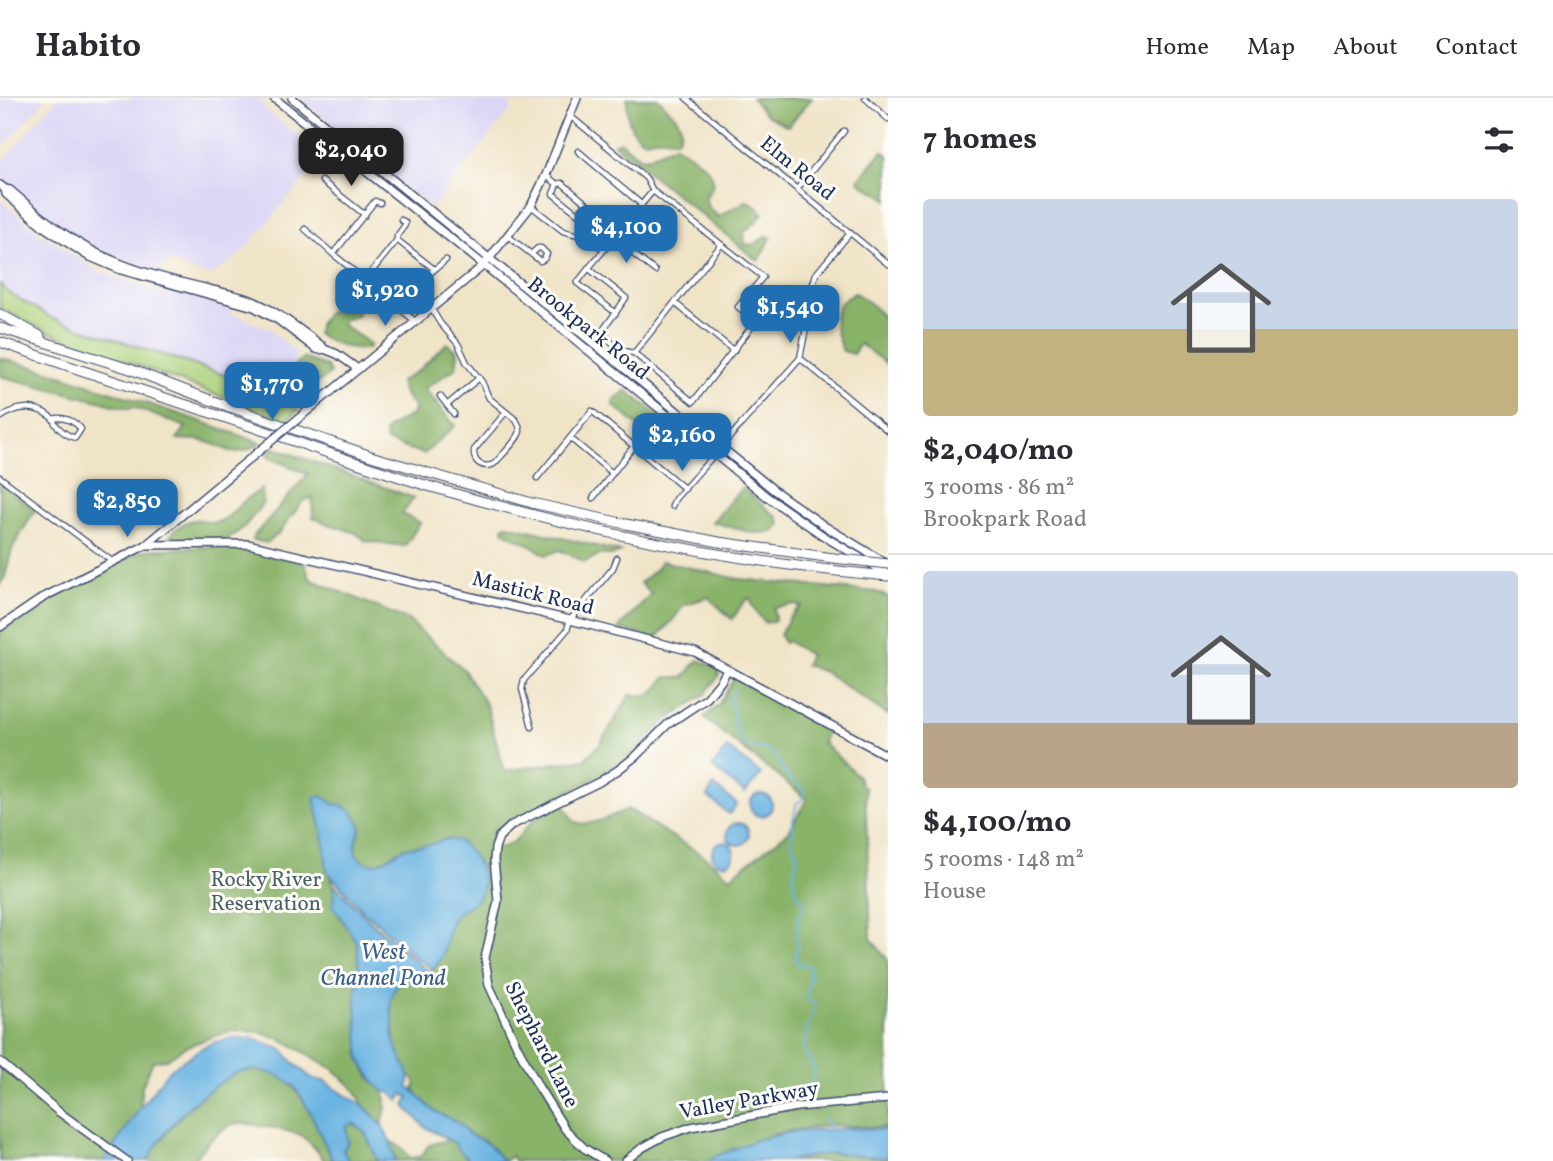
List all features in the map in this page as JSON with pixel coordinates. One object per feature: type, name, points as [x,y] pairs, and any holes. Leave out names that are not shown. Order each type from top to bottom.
[{"type":"highway","points":[[0,314],[57,346]]},
{"type":"highway","points":[[0,328],[130,369],[374,457],[532,503],[719,542],[888,564]]},
{"type":"highway","points":[[0,344],[367,467],[530,514],[719,554],[861,574],[888,575]]},
{"type":"street","name":"Brookpark Road","points":[[274,98],[785,498],[888,564]]},
{"type":"street","name":"Brookpark Road","points":[[292,98],[715,455],[795,517],[888,575]]},
{"type":"street","points":[[0,627],[44,597],[146,545],[486,262],[531,206],[577,98]]},
{"type":"street","name":"Elm Road","points":[[686,98],[888,264]]},
{"type":"street","points":[[865,98],[888,119]]},
{"type":"street","points":[[569,115],[646,178],[653,191],[763,277],[738,307],[756,321],[693,402],[634,353],[625,352],[605,335],[603,330],[626,298],[588,268]]},
{"type":"street","points":[[797,189],[844,131]]},
{"type":"street","points":[[579,151],[641,204]]},
{"type":"street","points":[[546,175],[557,184],[562,183],[587,204],[582,211],[573,211],[553,194],[557,184]]},
{"type":"street","points":[[322,181],[365,215]]},
{"type":"street","points":[[2,187],[10,190],[60,232],[94,252],[135,268],[261,304],[287,319],[324,349],[337,354],[358,369]]},
{"type":"street","points":[[615,313],[578,283],[603,249],[653,191]]},
{"type":"street","points":[[334,254],[376,201],[380,203]]},
{"type":"street","points":[[531,206],[564,231],[586,237],[603,249]]},
{"type":"street","points":[[365,280],[397,240],[405,225],[401,220]]},
{"type":"street","points":[[305,229],[415,321]]},
{"type":"street","points":[[672,506],[675,499],[800,358],[810,294],[816,274],[850,233]]},
{"type":"street","points":[[508,236],[531,254]]},
{"type":"street","points":[[614,239],[655,271]]},
{"type":"street","points":[[397,240],[434,268]]},
{"type":"street","points":[[634,353],[722,245]]},
{"type":"street","points":[[396,305],[406,293],[446,260]]},
{"type":"street","points":[[675,303],[734,351]]},
{"type":"street","points":[[431,308],[458,344],[489,398],[516,420],[520,429],[519,436],[494,464],[480,464],[475,458],[474,450],[506,412]]},
{"type":"street","points":[[800,358],[888,431]]},
{"type":"street","points":[[447,405],[479,378]]},
{"type":"street","points":[[440,397],[454,414]]},
{"type":"street","points":[[0,418],[17,408],[34,408],[53,419],[68,435],[75,438],[81,429],[73,422],[59,417],[53,419]]},
{"type":"street","points":[[537,478],[592,411],[685,489]]},
{"type":"street","points":[[570,438],[613,473]]},
{"type":"street","points":[[593,498],[634,446]]},
{"type":"street","points":[[0,477],[113,562]]},
{"type":"street","name":"Mastick Road","points":[[146,545],[248,544],[695,652],[888,756]]},
{"type":"street","points":[[532,727],[522,689],[523,680],[567,630],[570,620],[613,568],[617,558]]},
{"type":"street","name":"Shephard Lane","points":[[605,1161],[584,1148],[565,1129],[528,1066],[489,985],[485,958],[498,901],[495,848],[499,837],[512,825],[599,782],[636,756],[668,724],[707,698],[727,670]]},
{"type":"street","points":[[0,1062],[59,1112],[127,1161]]},
{"type":"street","name":"Valley Parkway","points":[[625,1161],[662,1137],[691,1128],[797,1107],[888,1099]]},
{"type":"shaded area","points":[[0,98],[45,100],[0,150]]},
{"type":"shaded area","points":[[57,98],[124,98],[129,102],[130,98],[257,98],[264,104],[262,107],[324,155],[248,246],[226,266],[210,275],[194,272],[171,260],[163,269],[157,271],[131,264],[85,244],[44,216],[0,177],[0,164]]},
{"type":"shaded area","points":[[300,98],[505,98],[511,109],[432,208]]},
{"type":"shaded area","points":[[0,200],[38,232],[98,271],[161,293],[182,294],[230,309],[231,314],[270,329],[297,353],[291,378],[283,394],[54,319],[9,293],[0,284]]},
{"type":"green space","points":[[627,98],[659,99],[679,122],[681,130],[677,140],[656,138],[644,141],[639,137],[630,122]]},
{"type":"green space","points":[[752,98],[812,98],[788,126],[766,115]]},
{"type":"green space","points":[[620,141],[639,157],[646,158],[675,145],[698,160],[712,176],[712,185],[705,197],[708,207],[718,217],[746,201],[752,203],[763,213],[744,232],[745,244],[753,245],[767,236],[771,238],[758,261],[614,144]]},
{"type":"green space","points":[[883,151],[888,155],[888,200],[858,180]]},
{"type":"green space","points":[[0,284],[9,293],[54,319],[283,394],[298,410],[286,421],[43,330],[0,308]]},
{"type":"green space","points":[[855,293],[870,303],[888,322],[888,365],[860,344],[853,354],[843,351],[836,334],[836,311],[846,298]]},
{"type":"green space","points":[[352,300],[357,316],[343,320],[343,325],[367,342],[370,345],[368,348],[348,347],[317,334],[321,322],[329,312]]},
{"type":"green space","points":[[447,343],[458,352],[456,368],[424,389],[455,426],[424,454],[386,441],[385,432],[391,426],[413,414],[414,406],[404,394],[400,382],[419,370]]},
{"type":"green space","points":[[0,358],[48,371],[261,443],[241,452],[234,452],[208,442],[177,439],[186,427],[133,407],[130,409],[0,376]]},
{"type":"green space","points":[[304,358],[327,367],[330,374],[302,392],[293,384],[293,376],[295,366]]},
{"type":"green space","points":[[626,390],[669,424],[668,435],[651,437],[613,405],[613,401]]},
{"type":"green space","points":[[272,447],[414,498],[402,514],[420,523],[405,546],[366,541],[356,533],[313,517],[312,497],[303,501],[279,533],[267,543],[253,540],[308,474],[268,457]]},
{"type":"green space","points":[[0,483],[35,510],[12,549],[4,580],[0,584]]},
{"type":"green space","points":[[742,488],[778,518],[780,525],[773,532],[754,533],[712,522]]},
{"type":"green space","points":[[262,489],[263,503],[246,525],[230,537],[224,540],[170,541],[169,538],[182,524],[196,520],[213,523],[221,521]]},
{"type":"green space","points":[[507,525],[621,552],[599,555],[585,562],[560,550],[546,555],[503,530]]},
{"type":"green space","name":"Rocky River Reservation","points":[[247,545],[305,563],[310,579],[408,620],[464,670],[487,707],[504,771],[585,759],[600,744],[630,695],[650,696],[666,677],[684,677],[698,660],[718,670],[719,676],[704,695],[665,721],[637,750],[614,768],[494,831],[492,839],[499,848],[514,841],[536,819],[564,805],[573,820],[585,824],[628,809],[707,858],[730,877],[788,832],[807,799],[704,718],[719,704],[734,678],[827,730],[823,743],[858,776],[865,788],[871,939],[888,960],[888,1128],[832,1125],[781,1132],[708,1161],[514,1161],[512,1156],[504,1161],[484,1141],[468,1134],[454,1121],[434,1111],[422,1100],[414,1089],[414,1080],[408,1075],[394,1044],[392,1009],[357,1015],[360,1060],[371,1079],[385,1092],[386,1107],[382,1125],[363,1105],[355,1090],[335,1070],[281,1039],[259,1032],[238,1030],[183,1048],[167,1059],[153,1061],[142,1086],[140,1108],[104,1161],[0,1161],[0,629],[104,569],[145,550]],"holes":[[[329,874],[364,911],[432,969],[427,971],[372,923],[334,885]]]},
{"type":"green space","points":[[661,561],[738,579],[877,592],[888,597],[888,715],[824,672],[805,665],[810,655],[787,641],[784,643],[780,635],[789,618],[801,606],[792,604],[774,608],[775,621],[765,623],[754,609],[750,598],[742,604],[732,619],[708,597],[684,605],[656,639],[618,629],[651,594],[640,583]]},
{"type":"green space","points":[[258,1070],[280,1076],[297,1091],[333,1161],[324,1161],[311,1144],[298,1134],[238,1123],[219,1132],[192,1161],[147,1161],[154,1148],[184,1112],[210,1089],[237,1072]]},
{"type":"green space","points":[[353,1123],[365,1132],[378,1161],[349,1161],[343,1151],[348,1142],[346,1127]]},
{"type":"green space","points":[[450,1139],[470,1161],[396,1161],[390,1141],[401,1147],[410,1158],[420,1157],[429,1145]]},
{"type":"green space","points":[[832,1153],[888,1158],[888,1161],[785,1161]]},
{"type":"water","points":[[727,748],[761,774],[745,793],[712,767]]},
{"type":"water","points":[[714,786],[737,804],[729,814],[707,796]]},
{"type":"water","points":[[761,794],[769,797],[772,805],[769,813],[761,816],[753,813],[750,805],[753,797]]},
{"type":"water","points":[[317,796],[351,810],[361,825],[356,844],[357,856],[367,863],[378,863],[405,848],[447,839],[460,842],[475,858],[482,874],[482,889],[476,901],[452,920],[442,957],[433,969],[364,911],[327,871],[323,835],[314,798]]},
{"type":"water","points":[[738,823],[746,826],[749,834],[746,842],[738,845],[730,842],[727,834],[730,826]]},
{"type":"water","points":[[723,842],[731,845],[734,853],[731,861],[723,864],[715,861],[712,853],[715,845]]},
{"type":"water","name":"West Channel Pond","points":[[334,885],[427,971],[402,981],[392,997],[394,1041],[408,1072],[408,1087],[432,1109],[483,1141],[504,1161],[470,1161],[455,1143],[425,1127],[405,1106],[409,1097],[403,1094],[399,1101],[376,1085],[360,1060],[356,1005],[356,987],[360,983],[357,943],[333,906]]},
{"type":"water","points":[[234,1038],[251,1038],[284,1050],[297,1066],[313,1079],[324,1081],[363,1105],[382,1125],[396,1161],[378,1161],[365,1132],[353,1123],[346,1127],[348,1142],[343,1151],[349,1161],[333,1161],[309,1110],[293,1086],[274,1075],[252,1070],[236,1073],[201,1096],[171,1126],[147,1161],[104,1161],[169,1070],[202,1048]]},
{"type":"water","points":[[851,1128],[888,1130],[888,1158],[832,1153],[785,1161],[708,1161],[756,1140],[792,1132]]},
{"type":"waterway","points":[[735,690],[730,698],[741,740],[747,745],[773,754],[790,779],[803,789],[804,795],[797,803],[793,820],[791,843],[798,855],[795,886],[805,904],[798,917],[795,959],[798,965],[805,964],[810,967],[806,998],[815,1006],[805,1042],[806,1054],[815,1070],[809,1090],[811,1098]]},
{"type":"waterway","points":[[824,1117],[830,1129]]}]
